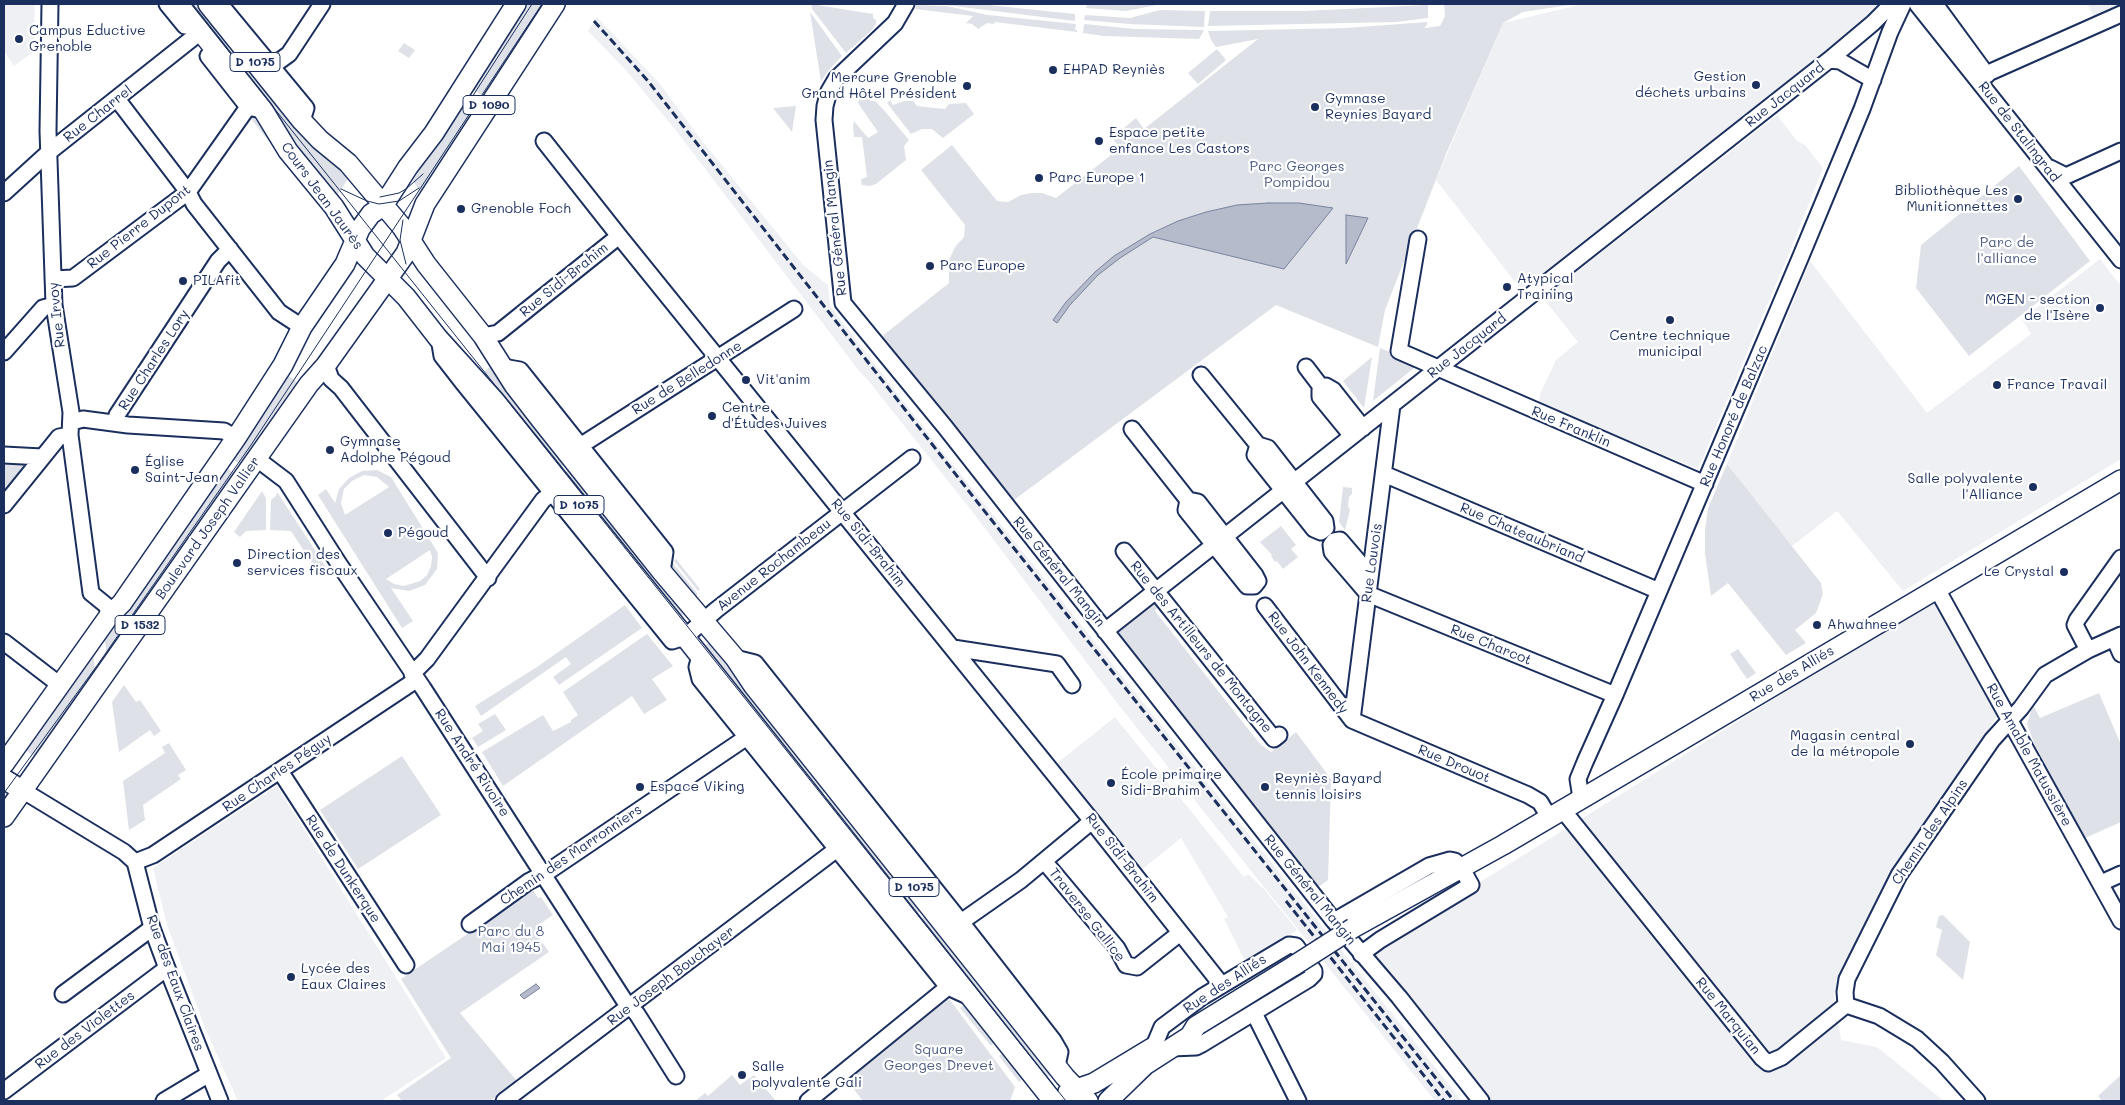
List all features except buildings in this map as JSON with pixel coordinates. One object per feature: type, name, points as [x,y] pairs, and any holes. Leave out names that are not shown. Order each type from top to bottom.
[{"type":"main road","name":"Cours Jean Jaurès","points":[[178,4],[256,109],[334,207],[365,256],[388,277]]},
{"type":"main road","name":"D 1075","points":[[208,4],[302,121],[320,140],[348,163],[412,240],[426,264],[483,336],[514,386],[662,572],[735,658],[753,685],[1065,1077],[1083,1095]]},
{"type":"main road","name":"D 1090","points":[[383,206],[408,167],[434,132],[516,4]]},
{"type":"main road","name":"D 1090","points":[[412,240],[416,223],[425,204],[555,4]]},
{"type":"main road","name":"Boulevard Joseph Vallier","points":[[4,764],[109,616],[122,602],[236,438],[286,361],[302,327],[345,264],[360,229],[371,214],[383,206]]},
{"type":"main road","name":"Boulevard Joseph Vallier","points":[[4,817],[309,384],[326,365],[406,253],[412,240]]},
{"type":"main road","name":"D 1075","points":[[388,277],[438,338],[495,400],[973,998],[1048,1100]]},
{"type":"main road","name":"Rue des Alliés","points":[[1108,1101],[1162,1047],[1190,1024],[1196,1026],[1353,928],[1556,813],[2121,480]]},
{"type":"main road","points":[[4,779],[22,790]]},
{"type":"main road","name":"Rue des Alliés","points":[[1048,1100],[1083,1095],[1102,1079],[1162,1047]]},
{"type":"street","name":"Rue Irvoy","points":[[50,4],[49,152],[54,305],[91,593],[107,606],[109,616]]},
{"type":"street","name":"Cours Jean Jaurès","points":[[167,4],[256,109]]},
{"type":"street","points":[[220,4],[306,108],[302,121]]},
{"type":"street","points":[[269,64],[278,62],[289,54],[322,4]]},
{"type":"street","name":"Rue Général Mangin","points":[[906,4],[895,23],[836,79],[829,91],[825,106],[824,120],[843,303],[945,428],[1334,921],[1399,997],[1480,1101]]},
{"type":"street","name":"Rue Jacquard","points":[[1105,630],[1829,60],[1873,23],[1892,4]]},
{"type":"street","name":"Rue Honoré de Balzac","points":[[1890,32],[1892,4]]},
{"type":"street","name":"Rue Honoré de Balzac","points":[[1581,798],[1578,779],[1822,208],[1890,32],[1903,4]]},
{"type":"street","name":"Rue de Stalingrad","points":[[1917,4],[2121,260]]},
{"type":"street","name":"Rue de Stalingrad","points":[[1935,4],[1986,74],[2121,245]]},
{"type":"street","points":[[1986,74],[2121,14]]},
{"type":"street","name":"Rue Charrel","points":[[4,193],[49,152],[194,37]]},
{"type":"street","name":"Rue Jacquard","points":[[1829,60],[1840,61],[1873,80]]},
{"type":"street","points":[[116,99],[188,192],[194,204],[279,312],[302,327]]},
{"type":"street","name":"Rue Pierre Dupont","points":[[53,279],[73,278],[188,192],[256,109]]},
{"type":"street","points":[[544,141],[619,236]]},
{"type":"street","points":[[2045,165],[2066,176],[2121,151]]},
{"type":"street","name":"Rue Sidi-Brahim","points":[[483,336],[498,333],[619,236],[1092,820],[1221,984]]},
{"type":"street","name":"Rue Franklin","points":[[1418,239],[1399,351],[1704,484]]},
{"type":"street","name":"Rue Charles Lory","points":[[115,423],[117,415],[218,261],[230,249]]},
{"type":"street","points":[[4,352],[44,308],[54,305]]},
{"type":"street","name":"Rue de Belledonne","points":[[580,446],[794,309]]},
{"type":"street","points":[[438,338],[442,356],[672,642],[685,637]]},
{"type":"street","points":[[326,365],[331,380],[341,388],[488,578]]},
{"type":"street","points":[[503,367],[520,370],[665,552],[662,572]]},
{"type":"street","points":[[1306,367],[1322,388],[1326,386],[1332,390],[1357,432]]},
{"type":"street","points":[[1200,375],[1258,446],[1255,455],[1289,486]]},
{"type":"street","name":"Rue Louvois","points":[[1352,720],[1392,405]]},
{"type":"street","points":[[4,504],[60,436],[83,420],[224,431],[236,438]]},
{"type":"street","points":[[1132,429],[1188,500],[1186,510],[1220,541]]},
{"type":"street","points":[[4,455],[42,457]]},
{"type":"street","name":"Avenue Rochambeau","points":[[685,637],[842,511],[912,458]]},
{"type":"street","name":"Rue André Rivoire","points":[[257,459],[286,481],[676,1076]]},
{"type":"street","name":"Rue Chateaubriand","points":[[1384,474],[1659,591]]},
{"type":"street","name":"Rue Charles Péguy","points":[[135,862],[147,858],[280,772],[414,677],[543,500],[552,493]]},
{"type":"street","points":[[1368,594],[1332,552],[1331,545],[1334,541],[1340,540],[1370,575]]},
{"type":"street","name":"Rue des Artilleurs de Montagne","points":[[1124,551],[1274,739],[1279,735]]},
{"type":"street","points":[[2121,558],[2075,624],[2088,650],[2118,637],[2121,654]]},
{"type":"street","name":"Rue Amable Matussière","points":[[1937,589],[2121,922]]},
{"type":"street","points":[[648,612],[649,593]]},
{"type":"street","name":"Rue Charcot","points":[[1368,594],[1615,695]]},
{"type":"street","name":"Rue John Kennedy","points":[[1265,606],[1352,720]]},
{"type":"street","points":[[4,642],[60,684]]},
{"type":"street","points":[[952,648],[1057,664],[1072,685]]},
{"type":"street","name":"Chemin des Alpins","points":[[1846,1005],[1847,979],[1899,875],[1992,740],[2010,720],[2044,675],[2088,650]]},
{"type":"street","points":[[700,656],[697,667],[700,679],[948,987],[973,998]]},
{"type":"street","points":[[735,658],[755,663],[961,922],[1053,1040],[1060,1052],[1057,1066]]},
{"type":"street","name":"Rue Drouot","points":[[1352,720],[1528,795],[1556,813]]},
{"type":"street","name":"Chemin des Marronniers","points":[[470,924],[528,882],[544,874],[747,737]]},
{"type":"street","name":"Rue de Dunkerque","points":[[280,772],[406,965]]},
{"type":"street","points":[[22,790],[124,852],[135,862]]},
{"type":"street","name":"Rue Marquian","points":[[1556,813],[1768,1063],[1782,1057],[1846,1005]]},
{"type":"street","points":[[961,922],[1044,861],[1092,820]]},
{"type":"street","name":"Rue Joseph Bouchayer","points":[[504,1101],[837,849]]},
{"type":"street","points":[[1334,921],[1429,866],[1450,860],[1455,861],[1461,867],[1471,885],[1380,940],[1362,954]]},
{"type":"street","name":"Traverse Gallice","points":[[1044,861],[1117,948],[1126,965],[1137,967],[1180,933]]},
{"type":"street","name":"Rue des Eaux Claires","points":[[135,862],[152,928],[220,1101]]},
{"type":"street","points":[[2101,883],[2121,874]]},
{"type":"street","points":[[63,994],[152,928]]},
{"type":"street","name":"Rue des Alliés","points":[[1289,945],[1296,946],[1314,971],[1314,974],[1254,1013],[1196,1047],[1162,1047],[1162,1027],[1221,984],[1289,945]]},
{"type":"street","name":"Rue des Violettes","points":[[4,1092],[167,968]]},
{"type":"street","points":[[808,1101],[948,987]]},
{"type":"street","points":[[1846,1005],[1879,1016],[1917,1039],[1942,1062],[1977,1101]]},
{"type":"street","points":[[1254,1013],[1298,1101]]},
{"type":"street","points":[[164,1101],[208,1074]]},
{"type":"shaded area","name":"Campus Eductive Grenoble","points":[[4,4],[35,4],[33,52],[14,66],[4,51]]},
{"type":"shaded area","points":[[1583,4],[1876,4],[1880,9],[1750,116],[1522,291],[1436,180],[1503,23]]},
{"type":"shaded area","points":[[2087,4],[2121,4],[2121,6],[2094,17]]},
{"type":"shaded area","points":[[597,17],[660,84],[699,137],[804,266],[828,285],[830,306],[938,446],[1462,1101],[1435,1101],[1121,708],[971,510],[859,371],[674,128],[624,68],[588,31]]},
{"type":"shaded area","points":[[1777,115],[1797,141],[1805,145],[1823,168],[1698,469],[1539,403],[1540,394],[1556,360],[1578,342],[1543,298]]},
{"type":"shaded area","points":[[2100,259],[2121,286],[2121,459],[1903,591],[1837,511],[1791,547],[1727,464],[1810,261],[1927,413],[2031,334],[2022,319]]},
{"type":"shaded area","points":[[1934,599],[1998,715],[1928,822],[1834,994],[1841,1040],[1877,1047],[1944,1101],[1488,1101],[1370,955],[1400,932]]},
{"type":"shaded area","points":[[1115,717],[1244,877],[1248,874],[1264,889],[1297,930],[1248,959],[1244,959],[1224,919],[1228,917],[1181,838],[1140,871],[1055,765]]},
{"type":"shaded area","name":"Lycée des Eaux Claires","points":[[277,786],[446,1058],[381,1101],[238,1101],[205,1028],[167,925],[153,868]]},
{"type":"green space","points":[[186,4],[201,4],[233,44],[224,51]]},
{"type":"green space","points":[[526,4],[539,4],[546,8],[487,98],[472,89]]},
{"type":"green space","points":[[811,4],[873,14],[876,24],[871,31],[846,53],[812,9]]},
{"type":"green space","points":[[938,4],[979,4],[1075,14],[1075,21]]},
{"type":"green space","points":[[1162,4],[1126,11],[1086,8],[1087,5]]},
{"type":"green space","name":"Parc Georges Pompidou","points":[[1444,4],[1576,4],[1523,12],[1503,23],[1446,154],[1385,310],[1378,347],[1276,305],[1010,503],[881,337],[949,283],[949,260],[955,247],[964,237],[965,225],[921,170],[952,145],[997,201],[1008,202],[1021,195],[1032,193],[1042,193],[1056,198],[1120,148],[1112,138],[1136,118],[1144,129],[1258,39],[1216,47],[1208,31],[1346,28],[1427,22],[1424,28],[1440,26],[1445,16]]},
{"type":"green space","points":[[916,5],[947,6],[988,15],[1076,24],[1075,30],[1077,32],[995,22],[994,24],[987,23],[978,29],[972,24],[966,23],[973,16],[915,9]]},
{"type":"green space","points":[[1428,5],[1428,18],[1396,22],[1208,26],[1210,11],[1303,11]]},
{"type":"green space","points":[[1160,10],[1205,11],[1204,27],[1084,20],[1085,15],[1130,18]]},
{"type":"green space","points":[[810,12],[842,56],[821,82]]},
{"type":"green space","points":[[1084,24],[1135,29],[1204,30],[1199,39],[1104,36],[1083,33]]},
{"type":"green space","points":[[404,43],[415,50],[409,58],[398,51]]},
{"type":"green space","points":[[238,49],[349,177],[337,196],[228,57]]},
{"type":"green space","points":[[1217,49],[1226,60],[1198,84],[1188,73]]},
{"type":"green space","points":[[868,88],[873,94],[870,97],[870,101],[875,101],[882,108],[909,140],[904,146],[906,160],[876,184],[870,186],[862,185],[861,182],[861,179],[867,177],[862,137],[854,137],[853,127],[854,121],[868,138],[878,132],[858,103],[861,93]]},
{"type":"green space","points":[[467,96],[481,106],[421,193],[413,181],[421,167],[418,166]]},
{"type":"green space","points":[[890,100],[893,105],[904,101],[913,101],[917,106],[945,109],[949,104],[966,103],[974,114],[943,138],[932,129],[922,129],[911,134],[887,103]]},
{"type":"green space","points":[[796,106],[792,132],[773,108]]},
{"type":"green space","points":[[250,113],[275,144],[278,153],[248,115]]},
{"type":"green space","name":"Parc de l'alliance","points":[[2019,166],[2090,261],[1969,356],[1916,288],[1921,245]]},
{"type":"green space","points":[[1380,348],[1419,364],[1373,401]]},
{"type":"green space","points":[[1372,357],[1364,408],[1343,381]]},
{"type":"green space","points":[[491,366],[567,462],[558,469],[481,374]]},
{"type":"green space","points":[[285,373],[301,385],[244,467],[229,457]]},
{"type":"green space","points":[[4,463],[25,465],[4,492]]},
{"type":"green space","points":[[1727,464],[1821,583],[1823,594],[1816,613],[1795,630],[1806,643],[1786,655],[1728,583],[1711,596],[1705,553],[1705,530],[1708,508]]},
{"type":"green space","points":[[223,465],[238,476],[108,662],[104,636]]},
{"type":"green space","points":[[571,468],[686,612],[677,619],[562,475]]},
{"type":"green space","points":[[377,470],[391,477],[438,553],[437,569],[425,585],[409,591],[391,588],[413,621],[402,628],[318,495],[326,489],[335,503],[339,489],[349,478],[362,471]],"holes":[[[364,475],[377,477],[389,487],[345,515],[341,503],[344,489],[352,481]],[[430,550],[432,557],[431,566],[427,575],[420,581],[404,586],[394,584],[386,579]]]},
{"type":"green space","points":[[1343,487],[1352,488],[1348,506],[1350,510],[1345,530],[1339,522]]},
{"type":"green space","points":[[262,491],[266,498],[266,530],[246,531],[240,537],[234,532]]},
{"type":"green space","points":[[277,492],[326,567],[318,572],[291,531],[270,530],[271,500],[276,496]]},
{"type":"green space","points":[[1281,526],[1296,545],[1291,549],[1298,557],[1283,569],[1277,561],[1275,562],[1272,555],[1260,542]]},
{"type":"green space","points":[[676,559],[700,589],[698,591],[674,561]]},
{"type":"green space","points":[[672,562],[697,593],[697,603],[667,566]]},
{"type":"green space","points":[[1150,601],[1159,605],[1155,611],[1260,744],[1271,752],[1296,732],[1331,779],[1328,880],[1314,890],[1112,631]]},
{"type":"green space","points":[[625,605],[642,628],[559,685],[553,677],[571,664],[566,657],[481,716],[475,706],[537,667]]},
{"type":"green space","points":[[647,634],[673,666],[652,679],[667,700],[644,714],[632,696],[503,786],[482,752],[543,715],[553,731],[571,722],[578,715],[563,692]]},
{"type":"green space","points":[[710,642],[828,789],[820,796],[701,649]]},
{"type":"green space","points":[[1738,649],[1756,673],[1747,679],[1730,654]]},
{"type":"green space","points":[[93,652],[96,677],[38,759],[23,748]]},
{"type":"green space","points":[[124,685],[136,702],[140,700],[161,731],[154,736],[150,730],[119,752],[112,702]]},
{"type":"green space","points":[[2099,693],[2121,745],[2121,822],[2085,838],[2034,743],[2027,724],[2033,705],[2040,718]]},
{"type":"green space","points":[[495,714],[506,730],[478,747],[472,738],[483,731],[478,724]]},
{"type":"green space","points":[[169,743],[186,770],[178,775],[181,779],[143,805],[145,820],[129,830],[123,781],[165,753],[162,747]]},
{"type":"green space","points":[[402,756],[441,815],[358,869],[320,810]]},
{"type":"green space","points":[[833,795],[923,909],[914,916],[824,802]]},
{"type":"green space","name":"Parc du 8 Mai 1945","points":[[529,884],[538,898],[541,897],[553,915],[540,924],[539,938],[549,952],[460,1013],[517,1081],[490,1101],[402,1101],[397,1095],[451,1058],[401,979],[501,911]]},
{"type":"green space","points":[[928,914],[1056,1074],[1044,1078],[919,921]]},
{"type":"green space","points":[[1943,915],[1970,942],[1963,980],[1936,955],[1942,930],[1936,927],[1939,916]]},
{"type":"green space","name":"Square Georges Drevet","points":[[947,996],[1015,1087],[1010,1101],[863,1101],[845,1078]]},
{"type":"green space","points":[[964,1005],[994,1043],[991,1046],[960,1008]]},
{"type":"green space","points":[[1003,1053],[1023,1079],[1019,1082],[999,1056]]},
{"type":"green space","points":[[732,1075],[740,1085],[754,1075],[776,1101],[695,1101],[705,1093],[708,1096]]},
{"type":"green space","points":[[2121,1075],[2121,1101],[2102,1101],[2098,1096]]},
{"type":"water","points":[[1299,203],[1333,208],[1284,269],[1153,237],[1098,275],[1070,305],[1057,323],[1053,320],[1066,302],[1095,272],[1114,256],[1150,234],[1178,221],[1206,212],[1237,205]]},
{"type":"water","points":[[1346,215],[1368,218],[1346,264]]},
{"type":"water","points":[[536,984],[540,988],[524,999],[520,995]]},
{"type":"tram line","points":[[191,4],[1066,1101]]},
{"type":"tram line","points":[[465,108],[532,4]]},
{"type":"tram line","points":[[4,793],[96,667],[251,445],[542,4]]},
{"type":"tram line","points":[[380,197],[399,193],[423,174]]},
{"type":"tram line","points":[[341,189],[367,201],[379,204],[399,201],[419,188]]},
{"type":"tram line","points":[[403,220],[400,240],[406,264]]},
{"type":"railway","points":[[594,21],[648,81],[982,508],[1454,1101]]},
{"type":"railway","points":[[1286,901],[1444,1101]]},
{"type":"place","name":"Campus Eductive Grenoble","points":[[19,39]]},
{"type":"place","name":"EHPAD Reyniès","points":[[1053,70]]},
{"type":"place","name":"Gestion déchets urbains","points":[[1756,85]]},
{"type":"place","name":"Mercure Grenoble Grand Hôtel Président","points":[[967,86]]},
{"type":"place","name":"Gymnase Reynies Bayard","points":[[1315,107]]},
{"type":"place","name":"Espace petite enfance Les Castors","points":[[1099,141]]},
{"type":"place","name":"Parc Europe 1","points":[[1039,178]]},
{"type":"place","name":"Bibliothèque Les Munitionnettes","points":[[2018,199]]},
{"type":"place","name":"Grenoble Foch","points":[[461,209]]},
{"type":"place","name":"Parc Europe","points":[[930,266]]},
{"type":"place","name":"PILAfit","points":[[183,281]]},
{"type":"place","name":"Atypical Training","points":[[1507,287]]},
{"type":"place","name":"MGEN - section de l'Isère","points":[[2100,308]]},
{"type":"place","name":"Centre technique municipal","points":[[1670,320]]},
{"type":"place","name":"Vit'anim","points":[[746,380]]},
{"type":"place","name":"France Travail","points":[[1997,385]]},
{"type":"place","name":"Centre d'Études Juives","points":[[712,416]]},
{"type":"place","name":"Gymnase Adolphe Pégoud","points":[[330,450]]},
{"type":"place","name":"Église Saint-Jean","points":[[135,470]]},
{"type":"place","name":"Salle polyvalente l'Alliance","points":[[2033,487]]},
{"type":"place","name":"Pégoud","points":[[388,533]]},
{"type":"place","name":"Direction des services fiscaux","points":[[237,563]]},
{"type":"place","name":"Le Crystal","points":[[2064,572]]},
{"type":"place","name":"Ahwahnee","points":[[1817,625]]},
{"type":"place","name":"Magasin central de la métropole","points":[[1910,744]]},
{"type":"place","name":"École primaire Sidi-Brahim","points":[[1111,783]]},
{"type":"place","name":"Espace Viking","points":[[640,787]]},
{"type":"place","name":"Reyniès Bayard tennis loisirs","points":[[1265,787]]},
{"type":"place","name":"Lycée des Eaux Claires","points":[[291,977]]},
{"type":"place","name":"Salle polyvalente Gali","points":[[742,1075]]}]
